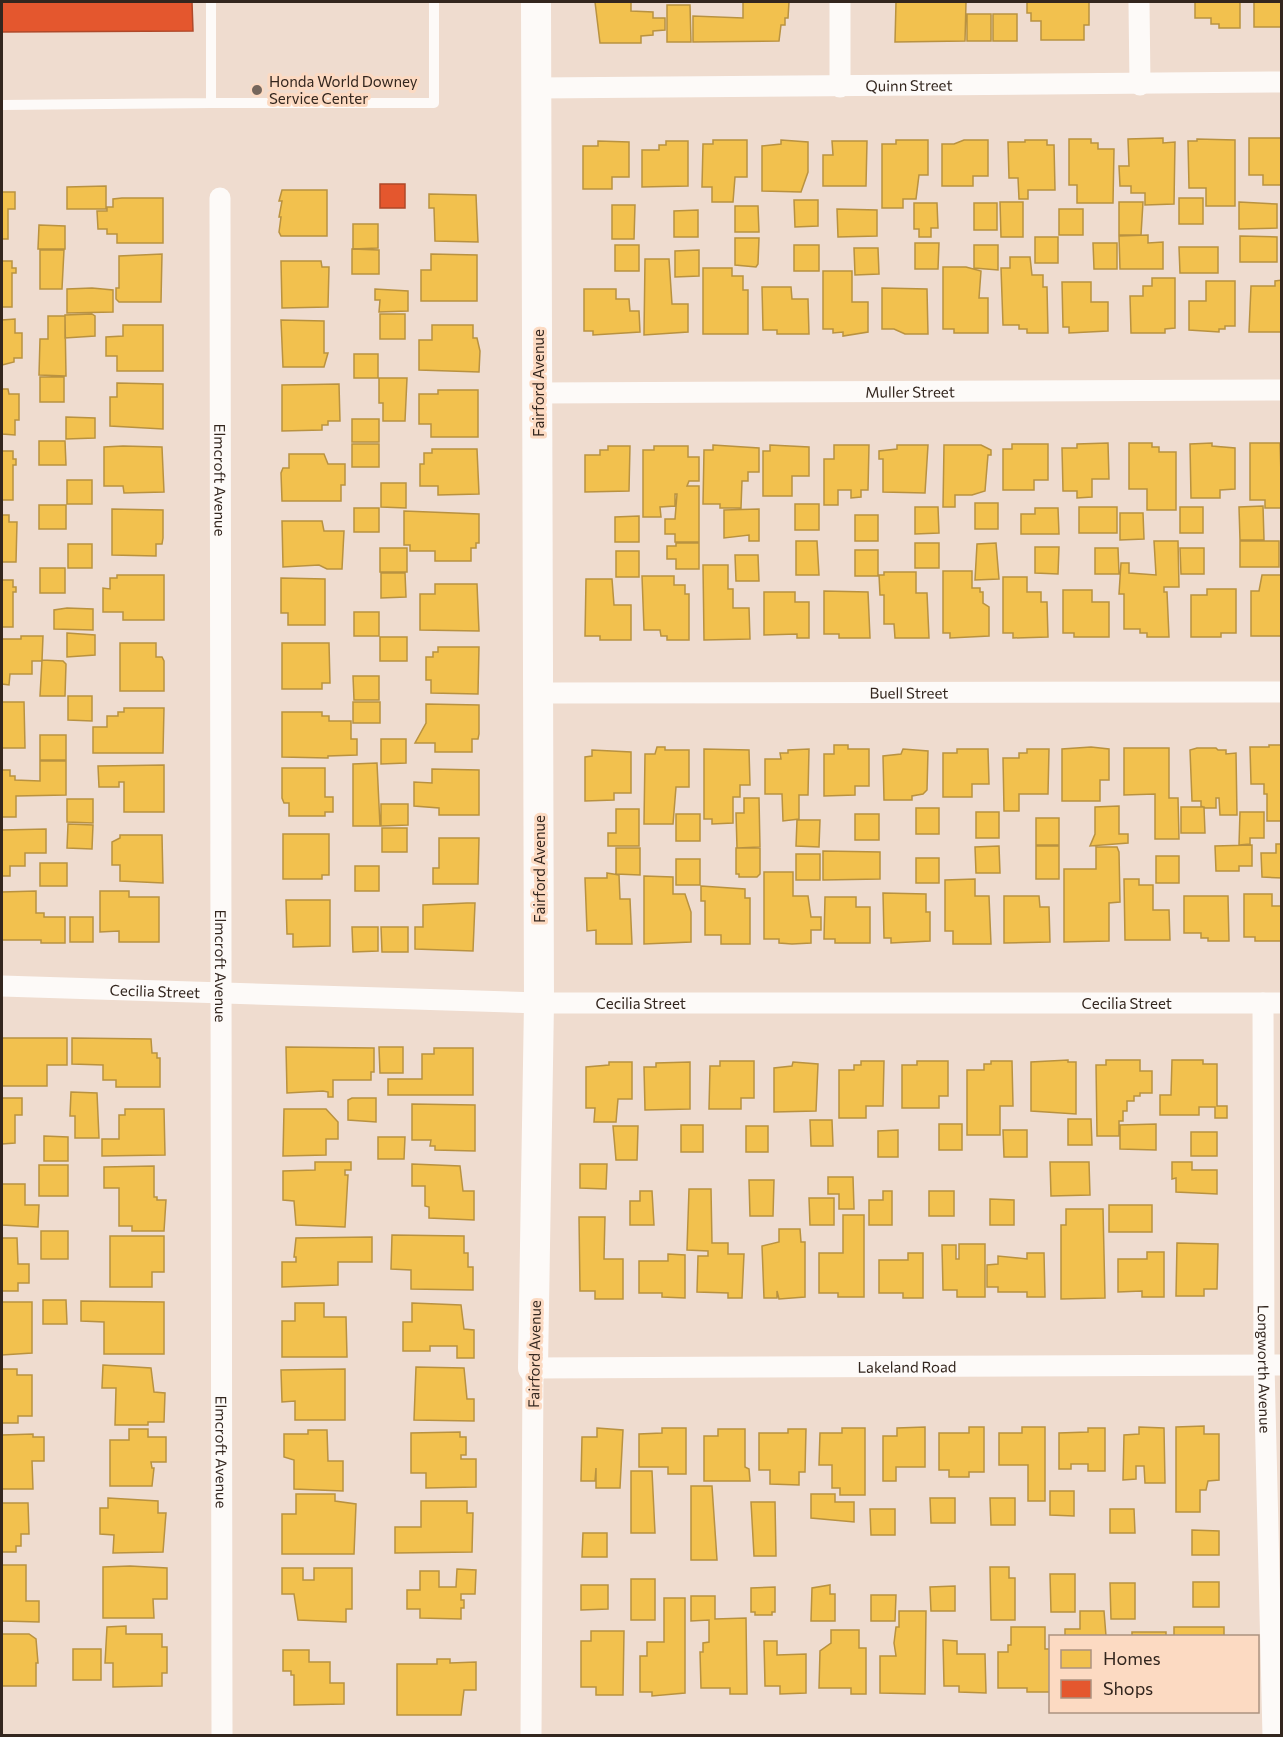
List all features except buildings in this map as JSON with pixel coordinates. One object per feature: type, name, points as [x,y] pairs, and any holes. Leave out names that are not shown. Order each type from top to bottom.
[{"type":"street","name":"Fairford Avenue","points":[[531,1736],[533,1368],[539,1003],[536,2]]},
{"type":"street","points":[[840,2],[840,87]]},
{"type":"street","points":[[1139,2],[1140,85]]},
{"type":"street","name":"Quinn Street","points":[[537,88],[1140,85],[1281,82]]},
{"type":"street","name":"Elmcroft Avenue","points":[[220,198],[222,1736]]},
{"type":"street","name":"Muller Street","points":[[538,393],[1281,390]]},
{"type":"street","name":"Buell Street","points":[[539,693],[1281,692]]},
{"type":"street","name":"Cecilia Street","points":[[2,986],[221,995],[539,1003],[1272,1003]]},
{"type":"street","name":"Longworth Avenue","points":[[1272,1003],[1273,1736]]},
{"type":"street","name":"Lakeland Road","points":[[533,1368],[1273,1365]]},
{"type":"lane","points":[[211,2],[211,104]]},
{"type":"lane","points":[[2,105],[434,103],[434,2]]},
{"type":"place","name":"Honda World Downey Service Center","points":[[257,90]]}]
